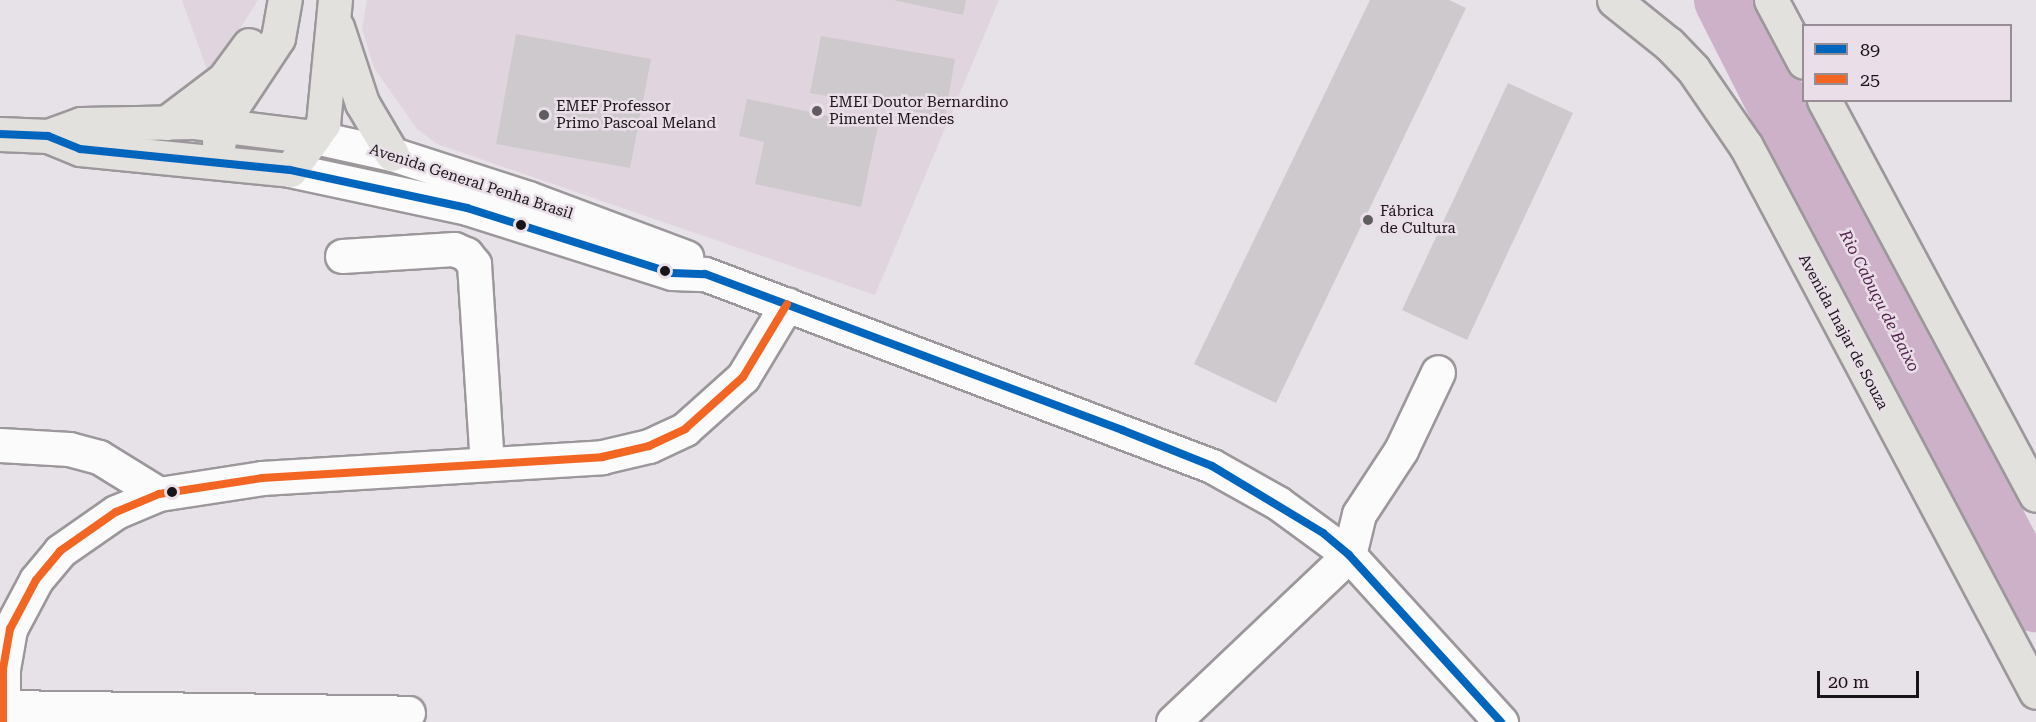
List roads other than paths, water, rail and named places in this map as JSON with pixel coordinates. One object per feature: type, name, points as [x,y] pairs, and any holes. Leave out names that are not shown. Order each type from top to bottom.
[{"type":"main road","points":[[166,123],[224,79],[283,0]]},
{"type":"main road","points":[[217,160],[221,124],[278,38],[283,0]]},
{"type":"main road","name":"Avenida Inajar de Souza","points":[[1614,0],[1669,44],[1693,69],[1746,146],[2036,692]]},
{"type":"main road","points":[[1771,0],[1802,60]]},
{"type":"main road","points":[[290,170],[322,124],[326,104],[334,6]]},
{"type":"main road","points":[[334,6],[362,103],[392,154]]},
{"type":"main road","points":[[1825,102],[2036,495]]},
{"type":"main road","name":"Avenida General Penha Brasil","points":[[48,136],[81,124],[166,123],[221,124],[314,137]]},
{"type":"main road","name":"Avenida General Penha Brasil","points":[[0,134],[48,136],[80,149],[217,160],[290,170]]},
{"type":"street","name":"Avenida General Penha Brasil","points":[[314,137],[392,154],[682,253],[705,274]]},
{"type":"street","name":"Avenida General Penha Brasil","points":[[290,170],[466,208],[672,273],[705,274],[1212,466],[1278,503],[1349,555],[1501,722]]},
{"type":"street","points":[[342,256],[454,249],[466,254],[474,264],[487,463]]},
{"type":"street","points":[[408,713],[2,715],[5,624],[60,551],[116,512],[159,494],[262,478],[602,457],[649,446],[685,429],[743,377],[788,304]]},
{"type":"street","points":[[1173,722],[1349,555],[1359,514],[1401,450],[1438,372]]},
{"type":"street","points":[[0,445],[69,449],[99,457],[159,494]]},
{"type":"waterway","name":"Rio Cabuçu de Baixo","points":[[1725,0],[1868,282],[2036,601]]},
{"type":"place","name":"EMEI Doutor Bernardino Pimentel Mendes","points":[[817,111]]},
{"type":"place","name":"EMEF Professor Primo Pascoal Meland","points":[[544,115]]},
{"type":"place","name":"Fábrica de Cultura","points":[[1368,220]]}]
